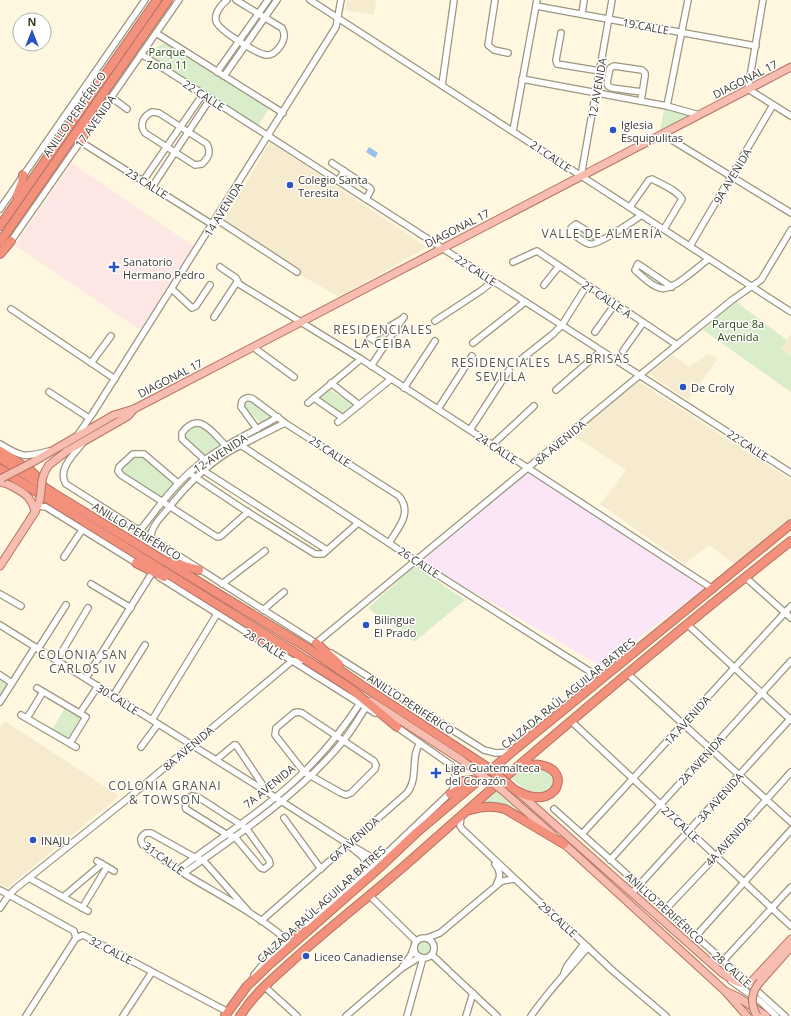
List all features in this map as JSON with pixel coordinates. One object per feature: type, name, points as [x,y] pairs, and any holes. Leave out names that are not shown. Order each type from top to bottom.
[{"type":"highway","name":"ANILLO PERIFÉRICO","points":[[0,226],[157,0]]},
{"type":"highway","name":"ANILLO PERIFÉRICO","points":[[0,242],[94,104],[168,0]]},
{"type":"highway","points":[[81,142],[94,104]]},
{"type":"highway","points":[[11,211],[13,202],[21,188],[23,175]]},
{"type":"highway","points":[[0,254],[12,241]]},
{"type":"highway","points":[[0,451],[30,470],[41,481]]},
{"type":"highway","name":"ANILLO PERIFÉRICO","points":[[0,458],[53,493],[309,649],[487,767],[504,786],[518,792]]},
{"type":"highway","name":"ANILLO PERIFÉRICO","points":[[0,469],[350,688]]},
{"type":"highway","name":"CALZADA RAÚL AGUILAR BATRES","points":[[226,1014],[248,986],[317,922],[379,868],[416,832],[481,775],[512,752],[791,524]]},
{"type":"highway","name":"CALZADA RAÚL AGUILAR BATRES","points":[[240,1016],[248,1004],[264,986],[310,944],[571,721],[745,577],[791,541]]},
{"type":"highway","points":[[163,560],[199,570]]},
{"type":"highway","points":[[136,563],[197,592]]},
{"type":"highway","points":[[249,624],[262,642]]},
{"type":"highway","points":[[316,643],[363,686]]},
{"type":"highway","points":[[350,688],[397,727]]},
{"type":"highway","points":[[518,766],[536,764],[550,767],[555,771],[558,784],[550,795],[542,798],[529,796],[518,792]]},
{"type":"highway","points":[[456,782],[469,781],[481,775]]},
{"type":"highway","points":[[450,794],[481,775]]},
{"type":"highway","points":[[467,810],[484,806],[505,808],[564,844]]},
{"type":"highway","points":[[289,938],[317,922]]},
{"type":"main road","name":"DIAGONAL 17","points":[[1,480],[98,424],[114,416],[134,409],[791,67]]},
{"type":"main road","name":"DIAGONAL 17","points":[[37,507],[41,496],[41,481],[49,465],[57,457],[128,416],[134,409]]},
{"type":"main road","points":[[0,566],[37,507],[33,505],[27,496],[1,480]]},
{"type":"main road","name":"ANILLO PERIFÉRICO","points":[[350,688],[454,754],[481,775],[504,786],[564,844],[725,991],[738,997],[766,1016]]},
{"type":"main road","name":"ANILLO PERIFÉRICO","points":[[518,792],[722,973]]},
{"type":"main road","points":[[722,973],[741,984],[748,984],[791,939]]},
{"type":"main road","points":[[757,1016],[753,1008],[753,993],[760,982],[791,947]]},
{"type":"main road","points":[[725,991],[747,1016]]},
{"type":"street","points":[[0,209],[145,0]]},
{"type":"street","name":"17 AVENIDA","points":[[12,241],[179,0]]},
{"type":"street","points":[[227,0],[218,10],[216,15],[216,22],[221,28],[261,54],[274,54],[282,44],[284,35],[282,28],[237,0]]},
{"type":"street","points":[[217,72],[268,0]]},
{"type":"street","points":[[224,76],[277,0]]},
{"type":"street","name":"21 CALLE","points":[[310,0],[791,312]]},
{"type":"street","name":"14 AVENIDA","points":[[77,436],[213,225],[336,27],[341,0]]},
{"type":"street","points":[[442,85],[454,0]]},
{"type":"street","points":[[495,0],[488,45],[494,50],[508,53]]},
{"type":"street","points":[[582,14],[584,0]]},
{"type":"street","name":"12 AVENIDA","points":[[581,176],[612,0]]},
{"type":"street","points":[[668,106],[688,0]]},
{"type":"street","points":[[763,0],[748,89],[791,116]]},
{"type":"street","points":[[513,131],[537,3]]},
{"type":"street","name":"19 CALLE","points":[[537,3],[582,14],[756,46]]},
{"type":"street","points":[[156,33],[283,113]]},
{"type":"street","points":[[560,33],[556,60],[557,64],[600,71]]},
{"type":"street","name":"22 CALLE","points":[[141,54],[791,473]]},
{"type":"street","points":[[641,101],[646,76],[645,73],[642,70],[614,66],[610,68],[607,82],[608,86],[612,88],[642,92]]},
{"type":"street","points":[[522,79],[668,106],[699,115]]},
{"type":"street","points":[[142,181],[203,94]]},
{"type":"street","points":[[111,98],[127,109]]},
{"type":"street","points":[[152,187],[210,99]]},
{"type":"street","name":"9A AVENIDA","points":[[690,246],[773,105]]},
{"type":"street","points":[[152,112],[159,113],[180,125],[207,144],[210,150],[209,158],[202,164],[195,164],[145,134],[141,129],[142,123],[147,114],[152,112]]},
{"type":"street","points":[[662,134],[791,213]]},
{"type":"street","name":"23 CALLE","points":[[81,142],[213,225]]},
{"type":"street","points":[[332,163],[370,188],[371,190],[366,199]]},
{"type":"street","points":[[338,181],[344,171]]},
{"type":"street","points":[[350,188],[356,178]]},
{"type":"street","points":[[630,208],[649,180],[652,179],[674,191],[682,199],[664,229]]},
{"type":"street","points":[[601,240],[576,224],[571,228],[570,232],[589,244],[594,245],[642,215]]},
{"type":"street","points":[[216,219],[297,272]]},
{"type":"street","name":"8A AVENIDA","points":[[316,643],[640,375],[732,300],[761,280],[791,230]]},
{"type":"street","points":[[0,259],[12,241]]},
{"type":"street","name":"21 CALLE A","points":[[513,262],[537,251],[677,345]]},
{"type":"street","points":[[672,287],[638,264],[635,270],[652,284],[662,288],[672,287],[709,259]]},
{"type":"street","points":[[544,285],[558,266]]},
{"type":"street","name":"24 CALLE","points":[[220,267],[236,278],[239,284],[302,322],[438,409],[712,589]]},
{"type":"street","points":[[435,321],[493,281]]},
{"type":"street","points":[[214,317],[238,282]]},
{"type":"street","points":[[172,289],[192,308],[196,306],[210,285]]},
{"type":"street","points":[[519,361],[562,325],[587,286]]},
{"type":"street","points":[[473,343],[525,302]]},
{"type":"street","points":[[595,332],[616,304]]},
{"type":"street","points":[[11,309],[115,379]]},
{"type":"street","points":[[371,366],[384,347],[404,317],[370,338],[384,347]]},
{"type":"street","points":[[623,351],[643,323]]},
{"type":"street","points":[[91,363],[111,336]]},
{"type":"street","points":[[404,388],[435,341]]},
{"type":"street","points":[[253,347],[294,377]]},
{"type":"street","points":[[556,390],[601,351]]},
{"type":"street","points":[[438,409],[472,356]]},
{"type":"street","points":[[308,404],[361,360]]},
{"type":"street","points":[[470,430],[509,370]]},
{"type":"street","points":[[314,398],[341,420],[391,379]]},
{"type":"street","points":[[331,384],[359,405]]},
{"type":"street","points":[[49,392],[89,418]]},
{"type":"street","name":"25 CALLE","points":[[257,430],[241,407],[241,403],[244,399],[249,397],[285,423],[396,494],[405,503],[405,516],[389,543]]},
{"type":"street","points":[[492,445],[534,406]]},
{"type":"street","points":[[93,413],[93,422],[98,424]]},
{"type":"street","name":"12 AVENIDA","points":[[136,529],[142,528],[178,483],[198,465],[226,446],[278,417]]},
{"type":"street","points":[[205,460],[182,439],[182,433],[184,430],[196,422],[202,423],[226,446]]},
{"type":"street","name":"12 AVENIDA","points":[[151,539],[152,531],[184,488],[230,451],[285,423]]},
{"type":"street","points":[[85,440],[65,466],[62,474],[66,484],[484,750],[496,753],[512,752]]},
{"type":"street","name":"26 CALLE","points":[[237,440],[242,446],[416,561],[588,671],[591,675],[591,688]]},
{"type":"street","points":[[0,444],[17,454],[24,456],[31,456],[55,449]]},
{"type":"street","points":[[178,483],[144,454],[133,454],[119,467],[118,471],[121,475],[215,536],[219,537],[248,512]]},
{"type":"street","points":[[198,465],[204,471],[327,550]]},
{"type":"street","points":[[189,473],[195,479],[315,554],[320,555],[327,550],[358,522]]},
{"type":"street","name":"28 CALLE","points":[[37,507],[46,507],[397,727],[448,762],[455,771],[456,782]]},
{"type":"street","points":[[64,557],[82,530]]},
{"type":"street","points":[[222,584],[265,551]]},
{"type":"street","points":[[86,678],[152,573]]},
{"type":"street","points":[[745,577],[791,618]]},
{"type":"street","points":[[91,584],[131,608]]},
{"type":"street","points":[[263,610],[284,592]]},
{"type":"street","points":[[0,594],[21,606]]},
{"type":"street","points":[[0,702],[66,605]]},
{"type":"street","name":"1A AVENIDA","points":[[582,834],[791,606]]},
{"type":"street","points":[[57,660],[88,608]]},
{"type":"street","points":[[152,720],[217,614]]},
{"type":"street","name":"30 CALLE","points":[[0,625],[348,844],[354,846],[378,861]]},
{"type":"street","points":[[688,625],[791,719]]},
{"type":"street","points":[[114,696],[145,645]]},
{"type":"street","points":[[292,661],[308,661]]},
{"type":"street","name":"8A AVENIDA","points":[[0,908],[9,895],[29,878],[292,661]]},
{"type":"street","name":"2A AVENIDA","points":[[610,860],[791,661]]},
{"type":"street","points":[[628,674],[791,822]]},
{"type":"street","points":[[0,675],[12,683]]},
{"type":"street","points":[[80,713],[98,686]]},
{"type":"street","points":[[37,688],[86,717],[70,743]]},
{"type":"street","points":[[43,692],[24,716],[76,747]]},
{"type":"street","name":"7A AVENIDA","points":[[178,870],[275,797],[304,772],[337,737],[360,703]]},
{"type":"street","name":"7A AVENIDA","points":[[184,873],[235,837],[310,777],[343,741],[366,707]]},
{"type":"street","points":[[298,712],[302,713],[374,761],[376,765],[376,770],[351,793],[346,794],[341,793],[310,777],[304,772],[275,736],[274,732],[276,728],[294,713],[298,712]]},
{"type":"street","name":"3A AVENIDA","points":[[632,893],[791,719]]},
{"type":"street","name":"27 CALLE","points":[[571,721],[791,926]]},
{"type":"street","points":[[141,747],[158,724]]},
{"type":"street","name":"6A AVENIDA","points":[[261,921],[411,788],[416,751],[420,743]]},
{"type":"street","name":"30 CALLE","points":[[216,760],[236,745],[267,792]]},
{"type":"street","name":"4A AVENIDA","points":[[665,910],[716,856],[791,772]]},
{"type":"street","points":[[248,986],[252,978],[263,964],[289,938],[366,873],[450,794],[456,782]]},
{"type":"street","points":[[192,796],[198,797],[246,828],[269,860],[270,864],[264,869],[259,866],[235,837],[226,834],[186,809],[185,805],[192,796]]},
{"type":"street","name":"28 CALLE","points":[[554,809],[638,886],[785,1016]]},
{"type":"street","name":"29 CALLE","points":[[461,816],[459,824],[460,828],[613,971],[666,1016]]},
{"type":"street","points":[[284,818],[321,869]]},
{"type":"street","points":[[695,937],[791,830]]},
{"type":"street","name":"31 CALLE","points":[[248,911],[203,860],[194,857],[149,832],[144,834],[140,839],[142,845],[178,870],[248,911],[273,929],[289,938]]},
{"type":"street","name":"30 CALLE","points":[[348,844],[364,858],[367,865],[366,873]]},
{"type":"street","points":[[487,853],[499,871],[499,880],[495,887]]},
{"type":"street","points":[[63,897],[102,864]]},
{"type":"street","points":[[102,864],[114,871]]},
{"type":"street","points":[[82,908],[102,864]]},
{"type":"street","points":[[29,878],[88,911]]},
{"type":"street","points":[[402,968],[411,955],[415,944],[421,938],[427,938],[440,933],[502,881],[514,879]]},
{"type":"street","points":[[722,961],[791,887]]},
{"type":"street","name":"32 CALLE","points":[[0,890],[74,931],[76,938],[83,935],[226,1014]]},
{"type":"street","points":[[369,895],[415,944],[415,953],[421,958]]},
{"type":"street","points":[[434,945],[440,933]]},
{"type":"street","points":[[26,1016],[76,938]]},
{"type":"street","points":[[346,1016],[402,968],[421,958],[430,957],[435,950],[432,941],[427,938]]},
{"type":"street","points":[[531,1016],[564,973],[571,968],[586,945]]},
{"type":"street","points":[[432,955],[497,1016]]},
{"type":"street","points":[[407,1016],[421,958]]},
{"type":"street","points":[[123,1016],[152,972]]},
{"type":"street","name":"ANILLO PERIFÉRICO","points":[[722,973],[737,986],[761,1002],[776,1016]]},
{"type":"street","points":[[264,986],[297,1016]]},
{"type":"street","points":[[466,1016],[473,993]]},
{"type":"shaded area","points":[[347,0],[376,0],[374,15],[345,10]]},
{"type":"shaded area","name":"Colegio Santa Teresita","points":[[270,142],[427,247],[339,297],[220,228]]},
{"type":"shaded area","name":"Sanatorio Hermano Pedro","points":[[72,163],[193,246],[140,330],[15,245]]},
{"type":"shaded area","points":[[791,334],[791,356],[781,349]]},
{"type":"shaded area","name":"De Croly","points":[[708,354],[718,358],[688,400],[649,374],[673,355],[689,367]]},
{"type":"shaded area","points":[[639,382],[791,480],[791,519],[736,565],[709,545],[685,564],[600,504],[626,470],[571,434]]},
{"type":"shaded area","points":[[530,471],[705,588],[601,666],[421,561]]},
{"type":"shaded area","name":"INAJU","points":[[5,721],[119,796],[7,888],[0,884],[0,727]]},
{"type":"green space","name":"Parque Zona 11","points":[[165,43],[269,108],[259,125],[253,123],[151,61],[155,48]]},
{"type":"green space","points":[[665,105],[696,113],[660,131]]},
{"type":"green space","points":[[576,227],[597,240],[591,242],[574,231]]},
{"type":"green space","points":[[639,267],[666,286],[661,287],[638,271]]},
{"type":"green space","name":"Parque 8a Avenida","points":[[735,301],[787,340],[781,349],[791,356],[791,392],[703,330]]},
{"type":"green space","points":[[399,322],[383,346],[372,339]]},
{"type":"green space","points":[[329,389],[354,405],[343,414],[318,398]]},
{"type":"green space","points":[[251,400],[277,417],[262,425],[243,405]]},
{"type":"green space","points":[[197,421],[221,444],[204,456],[182,434]]},
{"type":"green space","points":[[135,456],[142,456],[174,483],[161,497],[123,473],[122,468]]},
{"type":"green space","points":[[415,566],[465,600],[414,642],[368,608]]},
{"type":"green space","points":[[0,679],[8,684],[0,696]]},
{"type":"green space","points":[[65,708],[82,718],[69,740],[52,730]]},
{"type":"green space","points":[[536,767],[551,773],[554,779],[552,788],[539,792],[529,791],[510,777],[518,769]]},
{"type":"green space","points":[[498,789],[550,833],[513,808],[501,804],[477,806]]},
{"type":"green space","points":[[424,939],[430,942],[433,948],[430,954],[424,957],[418,954],[415,948],[418,942]]},
{"type":"water","points":[[369,147],[378,153],[375,158],[366,152]]},
{"type":"place","name":"Iglesia Esquipulitas","points":[[613,130]]},
{"type":"place","name":"Colegio Santa Teresita","points":[[290,185]]},
{"type":"place","name":"Sanatorio Hermano Pedro","points":[[114,267]]},
{"type":"place","name":"De Croly","points":[[683,387]]},
{"type":"place","name":"Bilingue El Prado","points":[[366,625]]},
{"type":"place","name":"Liga Guatemalteca del Corazón","points":[[436,773]]},
{"type":"place","name":"INAJU","points":[[33,840]]},
{"type":"place","name":"Liceo Canadiense","points":[[306,956]]},
{"type":"district","name":"VALLE DE ALMERÍA","points":[[602,233]]},
{"type":"district","name":"RESIDENCIALES LA CEIBA","points":[[383,336]]},
{"type":"district","name":"LAS BRISAS","points":[[594,358]]},
{"type":"district","name":"RESIDENCIALES SEVILLA","points":[[501,369]]},
{"type":"district","name":"COLONIA SAN CARLOS IV","points":[[83,661]]},
{"type":"district","name":"COLONIA GRANAI & TOWSON","points":[[165,792]]}]
